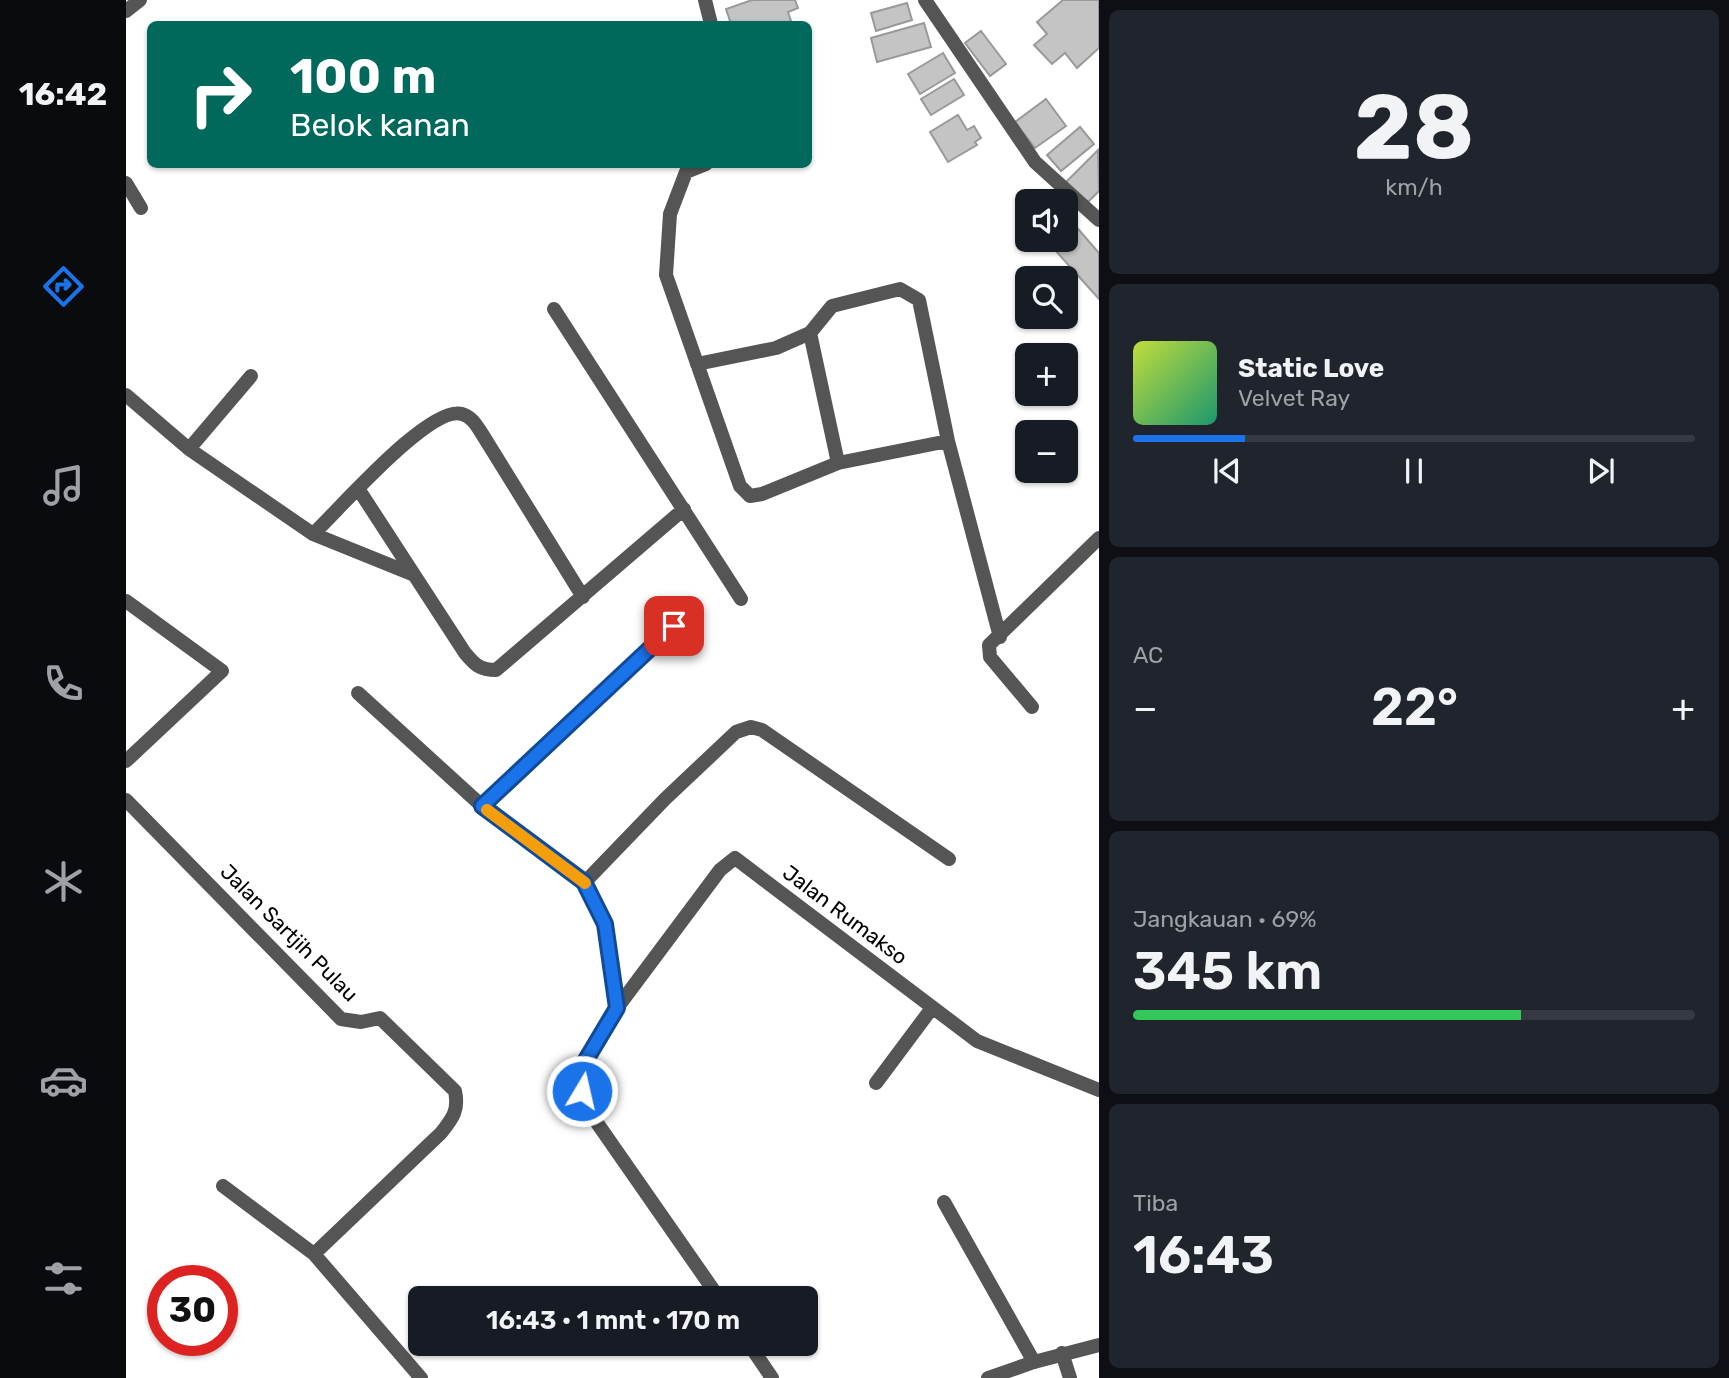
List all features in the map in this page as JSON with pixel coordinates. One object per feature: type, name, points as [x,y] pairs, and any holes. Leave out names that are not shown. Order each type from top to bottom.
[{"type":"street","points":[[126,11],[140,0]]},
{"type":"street","points":[[705,0],[710,21]]},
{"type":"street","points":[[925,0],[1035,162],[1099,220]]},
{"type":"street","points":[[696,168],[686,172],[670,215],[666,275],[740,486],[750,496],[762,494],[838,463],[948,441]]},
{"type":"street","points":[[126,183],[141,208]]},
{"type":"street","points":[[696,364],[776,348],[810,333],[832,306],[900,289],[919,300],[948,441],[1000,637]]},
{"type":"street","points":[[554,309],[741,599]]},
{"type":"street","points":[[810,333],[838,463]]},
{"type":"street","points":[[189,449],[251,376]]},
{"type":"street","points":[[126,395],[189,449],[313,534],[412,574]]},
{"type":"street","points":[[313,534],[359,490],[391,454],[434,421],[449,414],[461,413],[474,420],[583,597]]},
{"type":"street","points":[[359,490],[465,653],[475,666],[485,670],[496,670],[684,509]]},
{"type":"street","points":[[1032,707],[990,657],[989,645],[1099,538]]},
{"type":"street","points":[[126,601],[222,671],[126,761]]},
{"type":"street","points":[[482,806],[674,626]]},
{"type":"street","points":[[358,693],[482,806],[584,882],[605,924],[617,1008],[577,1075],[586,1107],[711,1286]]},
{"type":"street","points":[[584,882],[727,740],[737,732],[751,727],[762,730],[949,859]]},
{"type":"street","name":"Jalan Sartjih Pulau","points":[[126,800],[341,1019],[361,1022],[380,1018],[455,1091],[458,1106],[453,1118],[441,1133],[314,1254]]},
{"type":"street","name":"Jalan Rumakso","points":[[617,1008],[720,870],[735,858],[977,1041],[1099,1090]]},
{"type":"street","points":[[876,1083],[932,1008]]},
{"type":"street","points":[[223,1186],[314,1254],[421,1378]]},
{"type":"street","points":[[944,1202],[1034,1362]]},
{"type":"street","points":[[988,1378],[1062,1353],[1099,1345]]},
{"type":"street","points":[[1062,1353],[1070,1378]]},
{"type":"street","points":[[757,1356],[772,1378]]},
{"type":"building","points":[[752,0],[795,0],[798,8],[788,12],[791,21],[730,21],[726,9]]},
{"type":"building","points":[[1063,0],[1099,0],[1099,48],[1077,68],[1065,53],[1052,64],[1034,45],[1047,34],[1037,22]]},
{"type":"building","points":[[907,3],[912,20],[876,31],[871,13]]},
{"type":"building","points":[[924,23],[931,47],[877,62],[871,38]]},
{"type":"building","points":[[981,31],[1006,64],[990,76],[965,43]]},
{"type":"building","points":[[943,53],[955,73],[920,94],[908,74]]},
{"type":"building","points":[[954,79],[964,95],[931,115],[921,99]]},
{"type":"building","points":[[1046,99],[1066,126],[1035,148],[1015,122]]},
{"type":"building","points":[[958,115],[967,130],[974,126],[981,138],[975,142],[977,145],[948,162],[930,132]]},
{"type":"building","points":[[1080,127],[1094,144],[1061,171],[1047,155]]},
{"type":"building","points":[[1098,150],[1099,191],[1087,203],[1078,194],[1078,189],[1073,189],[1066,182]]},
{"type":"building","points":[[1078,229],[1099,253],[1099,299],[1078,276],[1078,266],[1069,266],[1057,252],[1078,252]]},
{"type":"slow traffic","points":[[487,810],[585,883]]},
{"type":"route","points":[[582,1091],[577,1075],[617,1008],[605,924],[584,882],[482,806],[674,626]]}]
